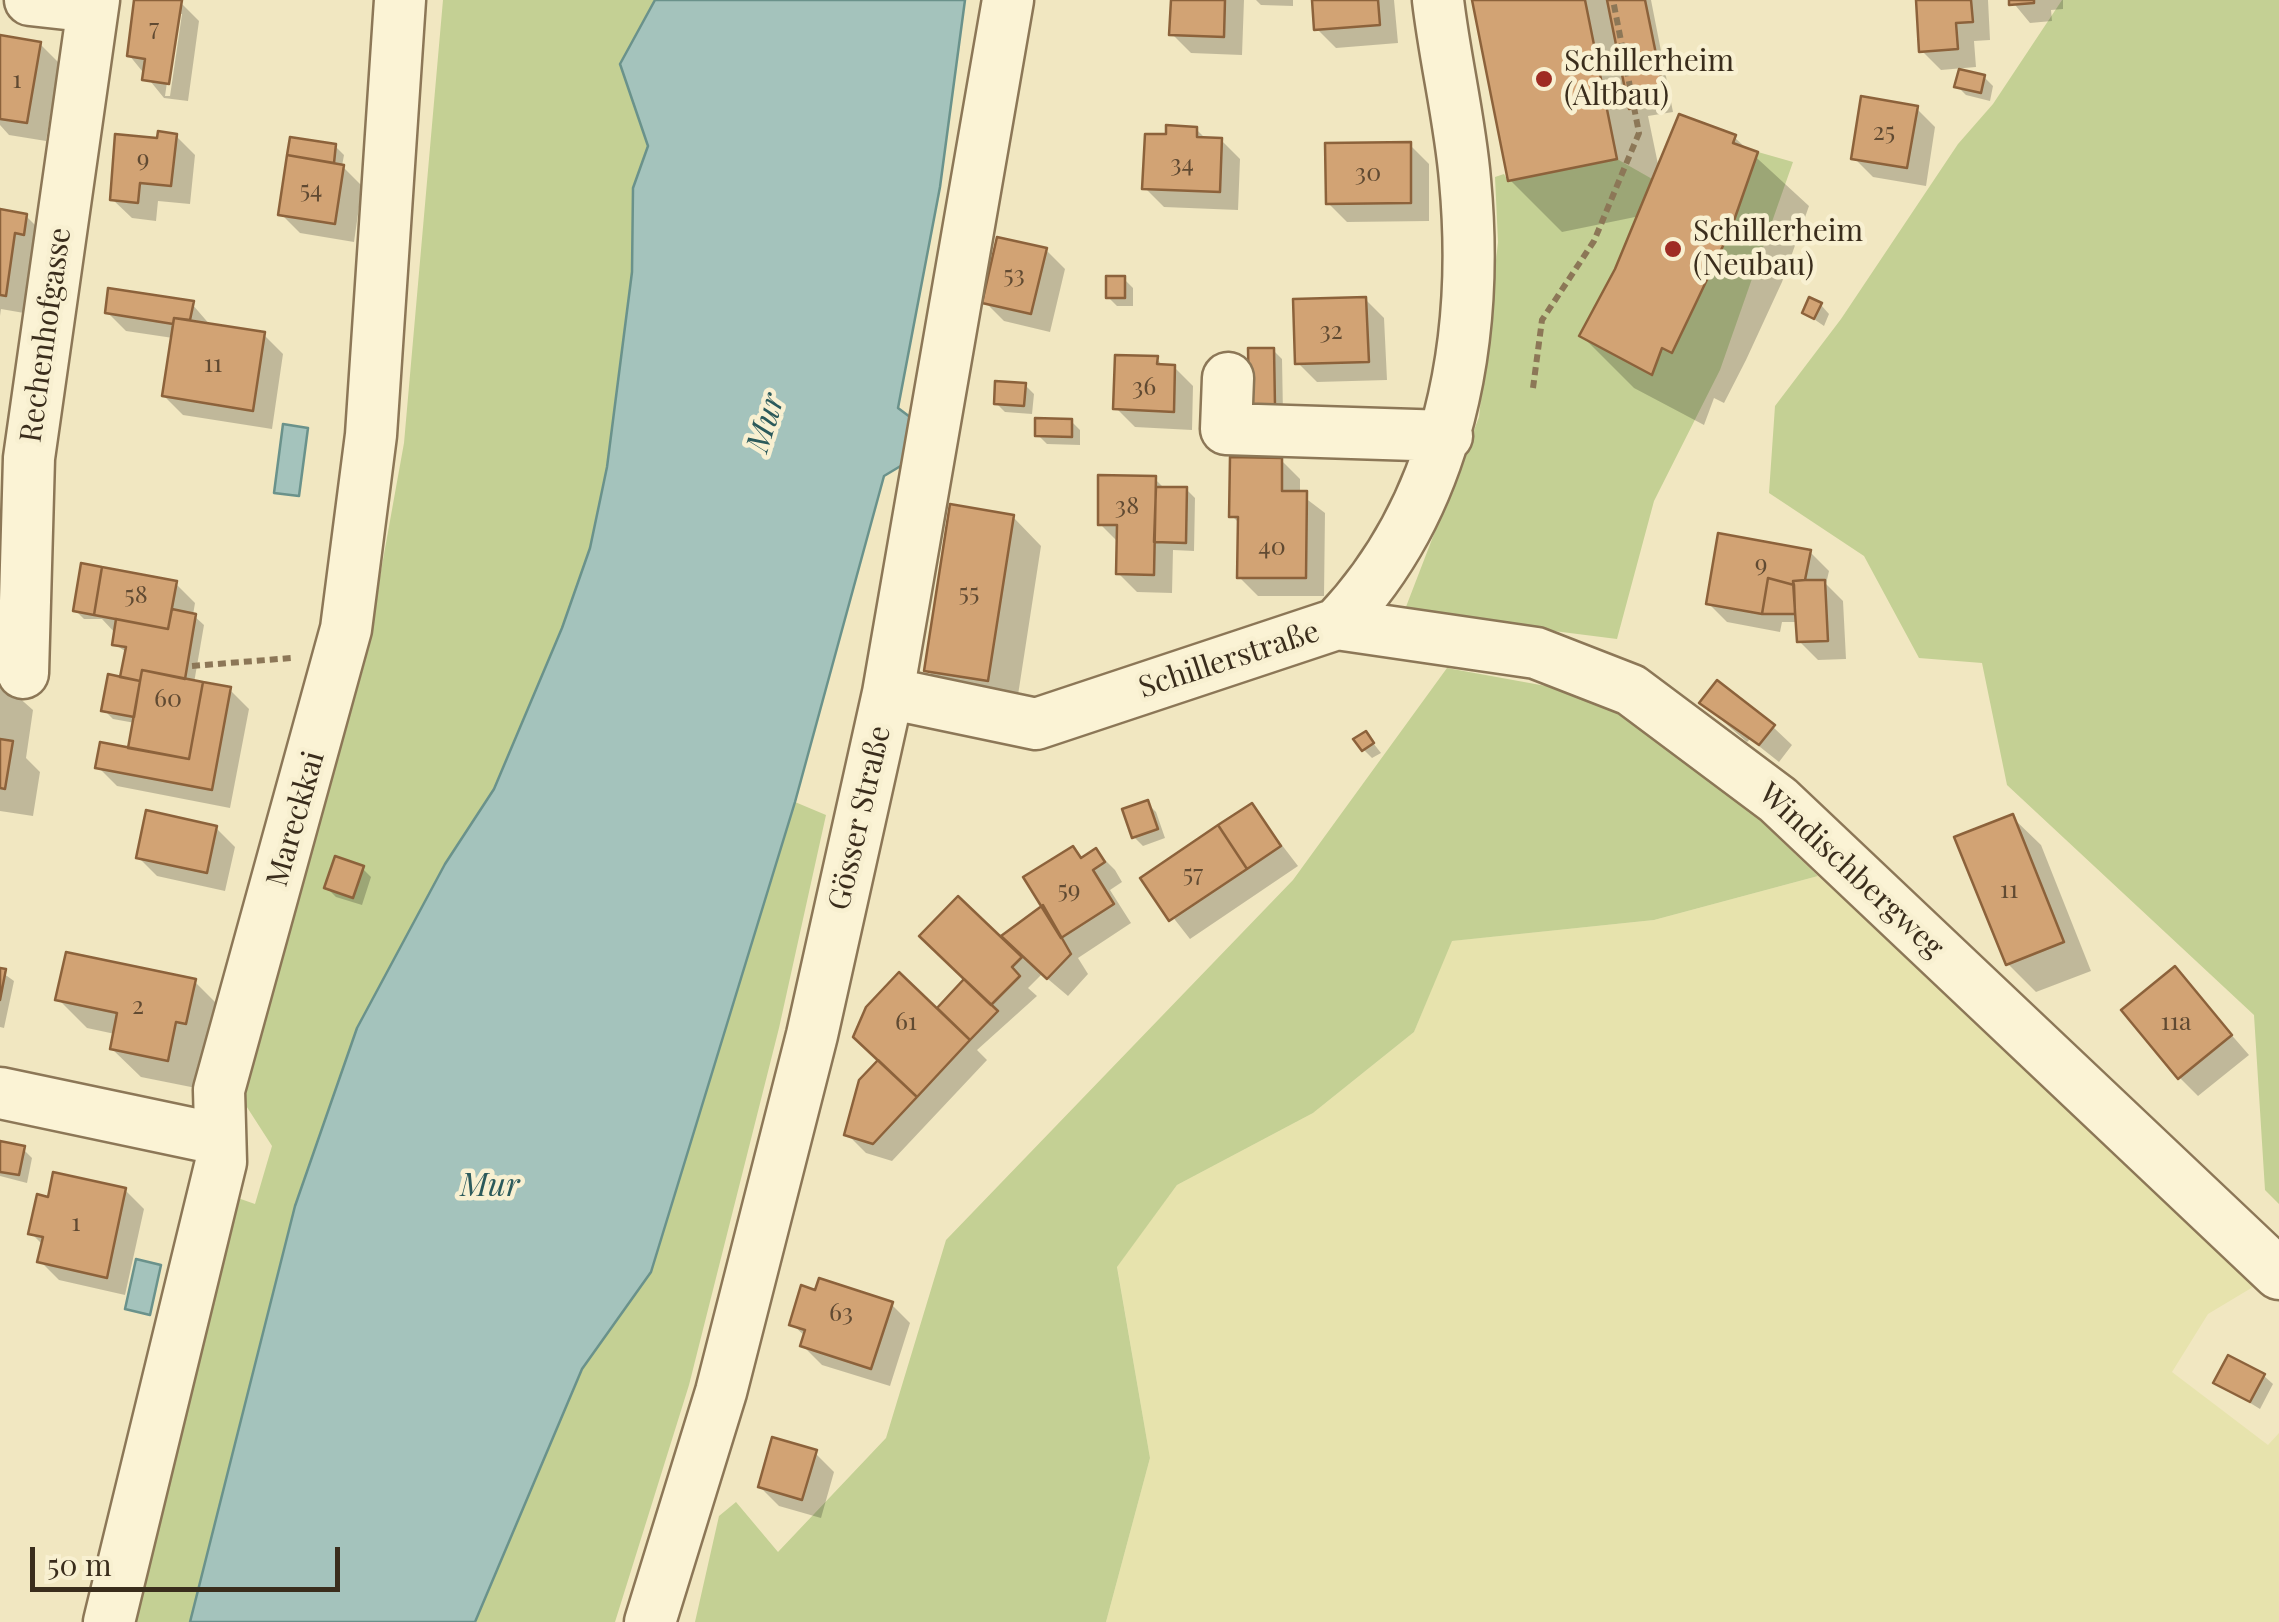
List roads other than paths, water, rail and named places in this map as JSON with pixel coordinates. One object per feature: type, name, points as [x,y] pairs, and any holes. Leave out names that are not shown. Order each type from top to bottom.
[{"type":"street","points":[[30,0],[94,4]]},
{"type":"street","name":"Mareckkai","points":[[109,1622],[221,1162],[219,1090],[318,745],[346,629],[371,435],[400,0]]},
{"type":"street","name":"Gösser Straße","points":[[650,1622],[721,1392],[812,1035],[888,693],[1008,0]]},
{"type":"street","name":"Schillerstraße","points":[[888,693],[1036,724],[1337,624],[1370,589],[1412,522],[1447,436],[1458,383],[1468,274],[1465,180],[1438,0]]},
{"type":"street","name":"Rechenhofgasse","points":[[23,673],[15,455],[94,4]]},
{"type":"street","points":[[1228,378],[1226,429],[1447,436]]},
{"type":"street","name":"Windischbergweg","points":[[1337,624],[1536,653],[1631,690],[1778,800],[2279,1274]]},
{"type":"street","points":[[0,1092],[218,1139]]},
{"type":"water","name":"Mur","points":[[655,0],[965,0],[940,187],[898,408],[914,420],[904,464],[884,476],[795,802],[651,1272],[582,1369],[475,1622],[190,1622],[295,1206],[357,1028],[445,864],[494,789],[562,628],[590,548],[607,467],[632,272],[633,188],[648,146],[620,64]]},
{"type":"water","points":[[283,424],[308,428],[299,496],[274,493]]},
{"type":"water","points":[[136,1259],[161,1265],[150,1315],[125,1309]]},
{"type":"place","name":"Schillerheim (Altbau)","points":[[1544,79]]},
{"type":"place","name":"Schillerheim (Neubau)","points":[[1673,249]]}]
